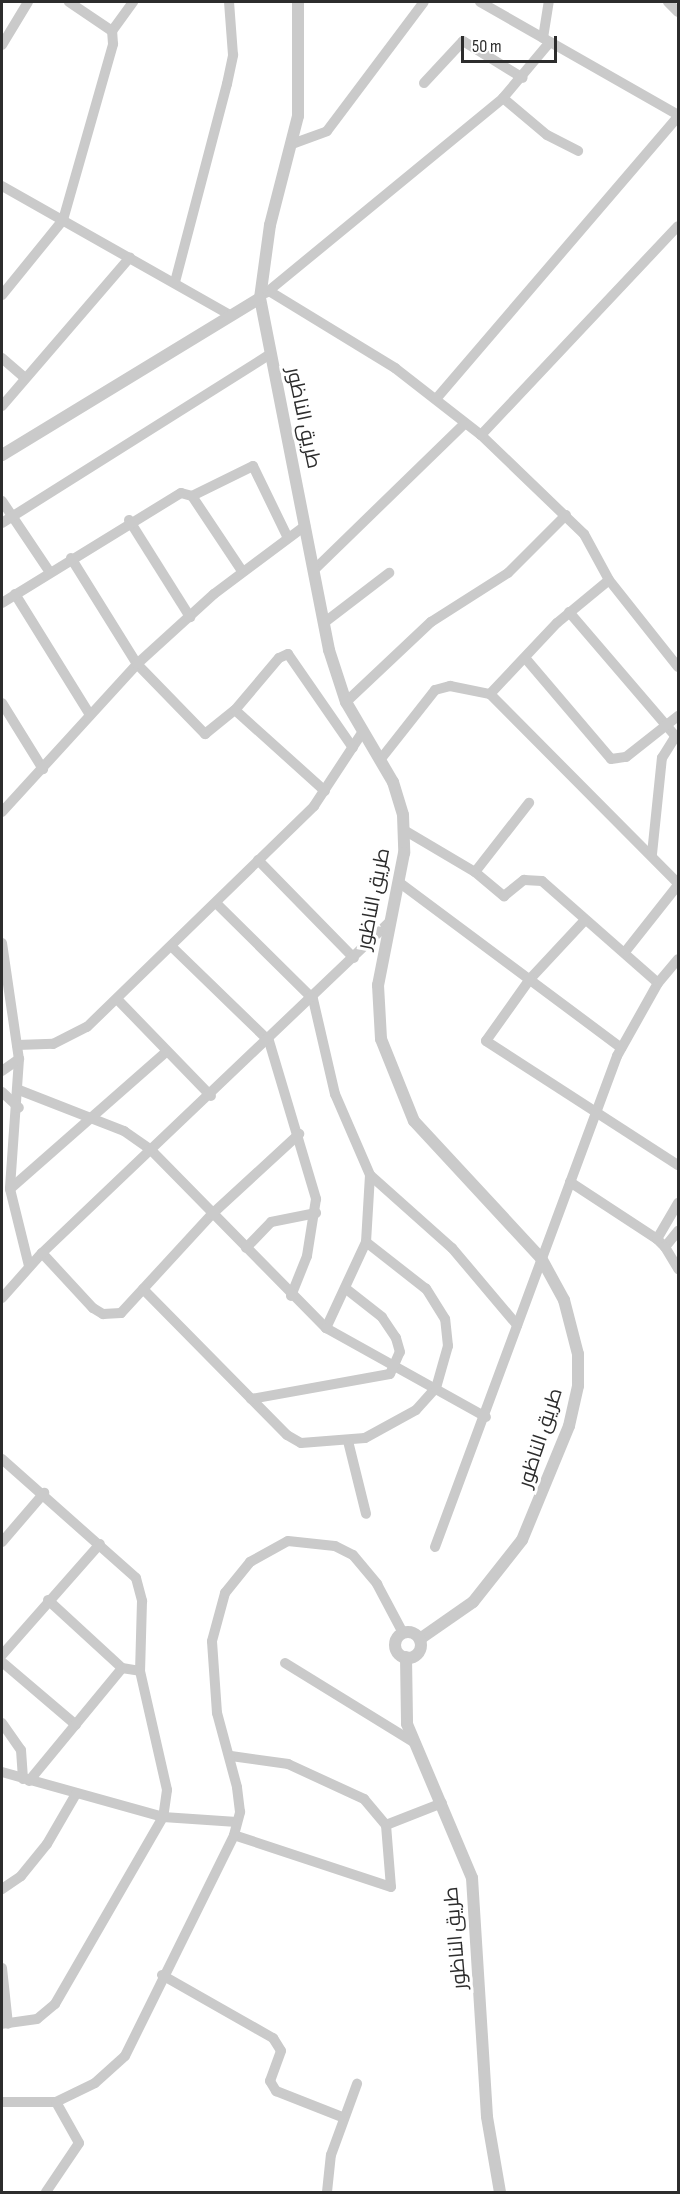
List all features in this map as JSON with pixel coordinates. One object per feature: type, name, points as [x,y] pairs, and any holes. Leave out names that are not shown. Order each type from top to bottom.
[{"type":"street","points":[[2,45],[28,2]]},
{"type":"street","points":[[69,2],[112,31]]},
{"type":"street","points":[[2,295],[63,220],[112,31],[132,2]]},
{"type":"street","points":[[175,282],[228,84],[233,46],[229,2]]},
{"type":"street","name":"طريق الناظور","points":[[298,2],[302,77],[292,144],[264,253],[265,294],[270,354],[325,622],[346,702],[400,800],[404,830],[399,883],[389,922],[376,1006],[381,1039],[405,1106],[438,1153],[542,1258],[575,1332],[578,1386],[569,1426],[532,1521],[498,1577],[473,1602],[420,1639],[418,1652],[406,1657]]},
{"type":"street","points":[[292,144],[327,131],[424,2]]},
{"type":"street","points":[[436,399],[678,116],[480,2]]},
{"type":"street","points":[[2,455],[265,294],[503,98],[523,78],[546,40],[549,2]]},
{"type":"street","points":[[668,2],[678,12]]},
{"type":"street","points":[[424,83],[463,41],[523,78]]},
{"type":"street","points":[[503,98],[547,135],[578,151]]},
{"type":"street","points":[[2,186],[230,315]]},
{"type":"street","points":[[481,435],[678,226]]},
{"type":"street","points":[[2,406],[23,376],[130,257]]},
{"type":"street","points":[[265,294],[436,399],[481,435],[584,534],[609,580],[678,667]]},
{"type":"street","points":[[2,523],[270,354]]},
{"type":"street","points":[[2,358],[23,376]]},
{"type":"street","points":[[314,570],[464,423]]},
{"type":"street","points":[[2,603],[173,494],[192,496],[253,466],[288,538]]},
{"type":"street","points":[[192,496],[242,571]]},
{"type":"street","points":[[2,501],[49,571]]},
{"type":"street","points":[[346,702],[431,622],[508,573],[566,515]]},
{"type":"street","points":[[129,520],[190,616]]},
{"type":"street","points":[[2,812],[137,664],[242,571],[305,526]]},
{"type":"street","points":[[71,558],[137,664],[207,736],[235,710],[279,658],[288,654],[353,748]]},
{"type":"street","points":[[325,622],[389,573]]},
{"type":"street","points":[[490,694],[569,612],[609,580]]},
{"type":"street","points":[[15,594],[90,715]]},
{"type":"street","points":[[569,612],[677,738],[662,758],[652,854]]},
{"type":"street","points":[[526,659],[611,759],[622,760],[678,716]]},
{"type":"street","points":[[380,760],[435,690],[450,686],[490,694],[652,854],[678,884],[625,952]]},
{"type":"street","points":[[2,703],[43,769]]},
{"type":"street","points":[[235,710],[325,791]]},
{"type":"street","points":[[17,1045],[53,1044],[76,1035],[117,999],[216,903],[325,791],[362,733]]},
{"type":"street","points":[[475,872],[529,803]]},
{"type":"street","points":[[404,830],[475,872],[504,896],[524,880],[542,881],[658,983]]},
{"type":"street","points":[[258,860],[354,958]]},
{"type":"street","points":[[399,883],[621,1048]]},
{"type":"street","points":[[216,903],[313,999],[335,1094],[370,1175],[452,1248],[517,1325]]},
{"type":"street","points":[[585,920],[530,980],[487,1034],[487,1043],[678,1165]]},
{"type":"street","points":[[2,1298],[42,1253],[269,1041],[389,922]]},
{"type":"street","points":[[2,943],[19,1059],[19,1108],[10,1189],[29,1266]]},
{"type":"street","points":[[171,946],[269,1041],[299,1134],[316,1213],[291,1296]]},
{"type":"street","points":[[435,1547],[486,1416],[570,1182],[600,1116],[621,1048],[658,983],[678,958]]},
{"type":"street","points":[[117,999],[211,1096]]},
{"type":"street","points":[[10,1189],[166,1052]]},
{"type":"street","points":[[2,1071],[19,1059]]},
{"type":"street","points":[[20,1090],[92,1117],[151,1150],[211,1215],[326,1328],[486,1416]]},
{"type":"street","points":[[2,1092],[19,1108]]},
{"type":"street","points":[[42,1253],[103,1314],[121,1312],[211,1215],[299,1134]]},
{"type":"street","points":[[326,1328],[366,1242],[370,1175]]},
{"type":"street","points":[[570,1182],[661,1243],[678,1269]]},
{"type":"street","points":[[661,1243],[678,1203]]},
{"type":"street","points":[[246,1248],[272,1222],[316,1213]]},
{"type":"street","points":[[661,1243],[678,1231]]},
{"type":"street","points":[[143,1289],[251,1399],[301,1443],[348,1441],[402,1422],[436,1388],[447,1346],[445,1319],[426,1289],[366,1242]]},
{"type":"street","points":[[251,1399],[360,1383],[390,1374],[397,1365],[396,1338],[382,1317],[345,1288]]},
{"type":"street","points":[[348,1441],[366,1514]]},
{"type":"street","points":[[2,1459],[44,1493],[136,1578],[142,1602],[140,1671],[167,1790],[163,1817],[55,2004],[37,2019],[5,2024],[2,1968]]},
{"type":"street","points":[[2,1542],[44,1493]]},
{"type":"street","points":[[2,2102],[56,2102],[95,2083],[126,2056],[162,1975],[234,1835],[237,1822],[231,1756],[217,1713],[212,1641],[225,1593],[257,1557],[288,1541],[335,1546],[353,1555],[377,1584],[403,1633],[420,1639]]},
{"type":"street","points":[[2,1655],[48,1600],[100,1544]]},
{"type":"street","points":[[48,1600],[122,1668],[140,1671]]},
{"type":"street","name":"طريق الناظور","points":[[403,1633],[396,1646],[406,1657],[405,1714],[471,1878],[478,1916],[487,2117],[500,2193]]},
{"type":"street","points":[[2,1662],[75,1725]]},
{"type":"street","points":[[285,1663],[415,1743]]},
{"type":"street","points":[[26,1780],[122,1668]]},
{"type":"street","points":[[2,1723],[21,1750],[26,1780]]},
{"type":"street","points":[[231,1756],[288,1764],[363,1799],[386,1825],[391,1887],[234,1835]]},
{"type":"street","points":[[2,1773],[163,1817],[237,1822]]},
{"type":"street","points":[[2,1889],[21,1876],[47,1844],[76,1794]]},
{"type":"street","points":[[386,1825],[442,1803]]},
{"type":"street","points":[[162,1975],[273,2038],[281,2051],[270,2081],[276,2091],[342,2117]]},
{"type":"street","points":[[327,2193],[342,2117],[357,2084]]},
{"type":"street","points":[[53,2190],[79,2143],[56,2102]]}]
